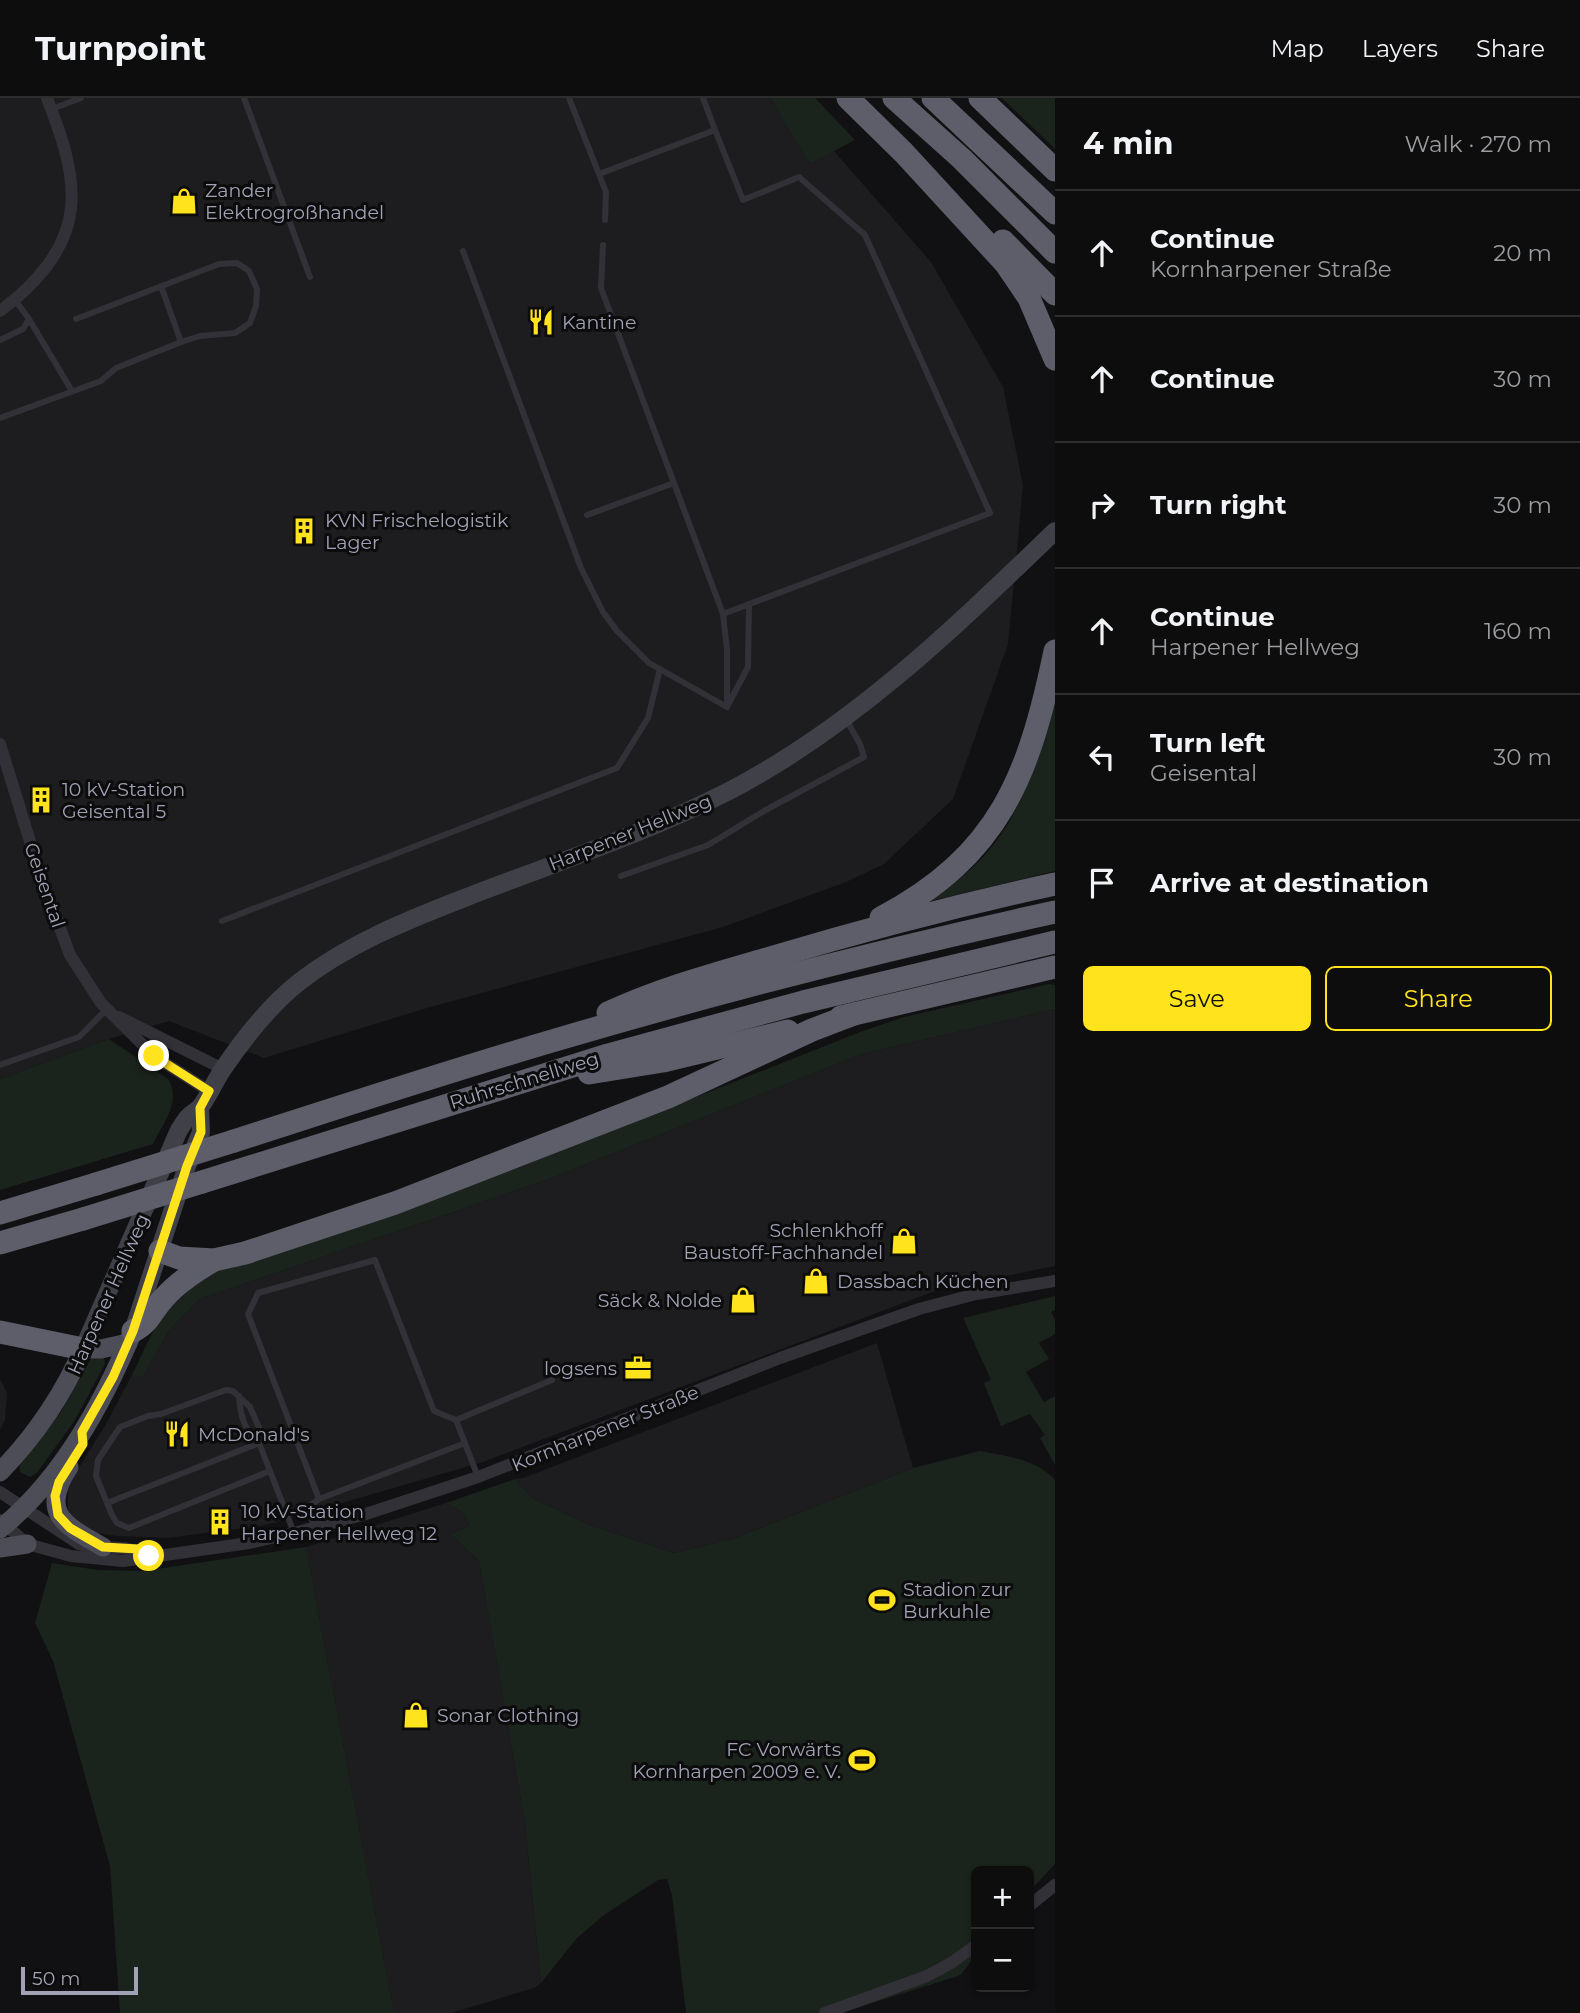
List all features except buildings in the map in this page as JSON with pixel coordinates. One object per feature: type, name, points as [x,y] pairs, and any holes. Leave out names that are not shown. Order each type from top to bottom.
[{"type":"highway","points":[[848,98],[904,153],[1006,264],[1029,298],[1055,359]]},
{"type":"highway","points":[[894,98],[962,159],[1055,252]]},
{"type":"highway","points":[[933,98],[1055,213]]},
{"type":"highway","points":[[980,98],[1055,170]]},
{"type":"highway","points":[[904,153],[973,210],[1055,294]]},
{"type":"highway","points":[[824,942],[870,924],[903,906],[954,868],[984,836],[1006,805],[1021,773],[1041,716],[1055,651]]},
{"type":"highway","points":[[551,1041],[637,999],[824,942],[1055,884]]},
{"type":"highway","name":"Ruhrschnellweg","points":[[0,1213],[551,1041],[834,964],[1055,912]]},
{"type":"highway","name":"Ruhrschnellweg","points":[[0,1243],[479,1094],[776,1009],[1055,942]]},
{"type":"highway","points":[[479,1094],[534,1081],[663,1061],[1055,967]]},
{"type":"highway","points":[[160,1251],[179,1258],[214,1260],[245,1253],[395,1203],[668,1097],[812,1030],[854,1014]]},
{"type":"highway","points":[[131,1337],[144,1326],[162,1300],[181,1280],[214,1260]]},
{"type":"highway","points":[[0,1332],[83,1349]]},
{"type":"main road","name":"Harpener Hellweg","points":[[0,1472],[34,1433],[59,1397],[144,1215],[179,1130],[188,1117],[200,1108],[223,1069],[251,1031],[280,999],[310,975],[366,941],[431,911],[682,814],[778,763],[845,718],[926,653],[1055,531]]},
{"type":"main road","name":"Harpener Hellweg","points":[[2,1525],[47,1481],[82,1432],[131,1337],[201,1132],[200,1108]]},
{"type":"main road","points":[[144,1215],[150,1237],[160,1251]]},
{"type":"main road","points":[[83,1349],[101,1349],[131,1337]]},
{"type":"main road","points":[[82,1432],[83,1444],[59,1482],[56,1507],[62,1521],[103,1547]]},
{"type":"main road","points":[[0,1548],[27,1544]]},
{"type":"street","points":[[0,311],[24,293],[44,271],[62,239],[71,209],[65,150],[50,103]]},
{"type":"street","name":"Geisental","points":[[0,744],[41,877],[70,955],[101,1003],[154,1056],[209,1091]]},
{"type":"street","name":"Geisental","points":[[110,1012],[223,1069]]},
{"type":"street","name":"Kornharpener Straße","points":[[2,1525],[27,1544],[98,1560],[138,1560],[149,1556],[205,1550],[294,1534],[478,1477],[853,1331],[919,1309],[976,1294],[1055,1281]]},
{"type":"street","name":"Kornharpener Straße","points":[[0,1492],[69,1539],[91,1547],[138,1549],[149,1556]]},
{"type":"street","points":[[1034,1902],[1055,1885]]},
{"type":"street","points":[[825,2013],[927,1976],[951,1964],[971,1949]]},
{"type":"lane","points":[[50,103],[81,98]]},
{"type":"lane","points":[[244,98],[310,277]]},
{"type":"lane","points":[[569,98],[606,192],[605,220]]},
{"type":"lane","points":[[703,98],[743,200],[799,177],[865,235],[990,513],[723,614]]},
{"type":"lane","points":[[598,174],[715,130]]},
{"type":"lane","points":[[603,245],[601,288],[723,614],[727,650],[727,707]]},
{"type":"lane","points":[[463,251],[581,568],[603,612],[617,631],[649,663],[727,707]]},
{"type":"lane","points":[[0,418],[100,381],[116,368],[181,342],[200,336],[235,334],[250,323],[256,306],[257,289],[249,271],[237,263],[219,264],[76,319]]},
{"type":"lane","points":[[161,286],[181,342]]},
{"type":"lane","points":[[15,300],[72,391]]},
{"type":"lane","points":[[0,341],[23,329],[29,319]]},
{"type":"lane","points":[[587,515],[674,484]]},
{"type":"lane","points":[[727,707],[748,667],[749,604]]},
{"type":"lane","points":[[222,921],[617,768],[648,718],[660,669]]},
{"type":"lane","points":[[621,876],[708,845],[864,757],[845,718]]},
{"type":"lane","points":[[0,1065],[79,1037],[110,1012]]},
{"type":"lane","points":[[320,1499],[248,1314],[258,1293],[375,1260],[434,1411],[456,1420],[552,1380]]},
{"type":"lane","points":[[270,1471],[129,1528],[117,1523],[96,1476],[98,1460],[120,1427],[148,1416],[161,1415],[226,1390],[233,1391],[250,1407],[260,1430],[259,1443],[270,1471],[294,1534]]},
{"type":"lane","points":[[239,1396],[239,1409],[248,1435],[259,1443]]},
{"type":"lane","points":[[456,1420],[478,1477]]},
{"type":"lane","points":[[107,1503],[259,1443]]},
{"type":"lane","points":[[315,1528],[310,1515],[312,1504],[320,1499],[465,1443]]},
{"type":"shaded area","points":[[0,98],[770,98],[810,164],[834,151],[931,262],[1003,387],[1023,485],[1008,644],[953,799],[884,864],[846,882],[723,927],[427,1008],[264,1058],[169,1021],[109,1039],[0,1079]]},
{"type":"shaded area","points":[[770,98],[815,98],[855,140],[810,164]]},
{"type":"shaded area","points":[[1002,98],[1055,98],[1055,149]]},
{"type":"shaded area","points":[[1055,690],[1055,871],[931,901],[959,880],[984,856],[1011,819],[1030,778]]},
{"type":"shaded area","points":[[1049,984],[1055,985],[1055,1009],[862,1054],[549,1179],[200,1299],[169,1331],[142,1378],[132,1375],[152,1333],[167,1311],[185,1294],[192,1282],[210,1273],[525,1165],[860,1032],[904,1017]]},
{"type":"shaded area","points":[[1055,1009],[1055,1266],[940,1289],[483,1462],[266,1525],[168,1538],[117,1536],[96,1533],[73,1518],[68,1510],[68,1491],[75,1474],[132,1375],[142,1378],[169,1331],[200,1299],[549,1179],[862,1054]]},
{"type":"shaded area","points":[[109,1039],[168,1079],[172,1087],[170,1112],[153,1144],[0,1190],[0,1079]]},
{"type":"shaded area","points":[[1055,1296],[1055,1310],[1051,1312],[1055,1320],[1055,1334],[1039,1343],[1049,1359],[1026,1372],[1044,1402],[1055,1396],[1055,1465],[1040,1438],[1045,1435],[1030,1414],[1001,1426],[984,1383],[991,1380],[963,1318]]},
{"type":"shaded area","points":[[877,1343],[913,1468],[735,1538],[674,1553],[590,1525],[532,1498],[515,1479],[523,1478]]},
{"type":"shaded area","points":[[92,1357],[104,1357],[105,1364],[75,1420],[37,1473],[30,1477],[20,1472],[20,1465],[61,1412]]},
{"type":"shaded area","points":[[0,1379],[7,1393],[5,1420],[0,1430]]},
{"type":"shaded area","name":"FC Vorwärts Kornharpen 2009 e. V.","points":[[980,1451],[1030,1463],[1055,1480],[1055,1864],[1034,1887],[1034,1866],[971,1866],[971,1961],[961,1975],[841,2013],[686,2013],[672,1895],[667,1879],[658,1880],[604,1915],[577,1938],[541,1983],[525,1823],[479,1561],[450,1534],[469,1526],[465,1514],[446,1503],[515,1479],[532,1498],[590,1525],[674,1553],[735,1538],[913,1468]]},
{"type":"shaded area","points":[[446,1503],[465,1514],[469,1526],[450,1534],[479,1561],[525,1823],[541,1983],[534,1988],[451,2013],[394,2013],[306,1547]]},
{"type":"shaded area","points":[[306,1547],[394,2013],[120,2013],[110,1866],[53,1661],[35,1623],[52,1563],[98,1570],[143,1571]]},
{"type":"place","name":"Zander Elektrogroßhandel","points":[[184,201]]},
{"type":"place","name":"Kantine","points":[[541,322]]},
{"type":"place","name":"KVN Frischelogistik Lager","points":[[304,531]]},
{"type":"place","name":"10 kV-Station Geisental 5","points":[[41,800]]},
{"type":"place","name":"Schlenkhoff Baustoff-Fachhandel","points":[[904,1241]]},
{"type":"place","name":"Dassbach Küchen","points":[[816,1281]]},
{"type":"place","name":"Säck & Nolde","points":[[743,1300]]},
{"type":"place","name":"logsens","points":[[638,1368]]},
{"type":"place","name":"McDonald's","points":[[177,1434]]},
{"type":"place","name":"10 kV-Station Harpener Hellweg 12","points":[[220,1522]]},
{"type":"place","name":"Stadion zur Burkuhle","points":[[882,1600]]},
{"type":"place","name":"Sonar Clothing","points":[[416,1715]]},
{"type":"place","name":"FC Vorwärts Kornharpen 2009 e. V.","points":[[862,1760]]},
{"type":"route","points":[[149,1556],[138,1549],[103,1547],[82,1536],[62,1521],[55,1502],[59,1482],[83,1444],[82,1432],[113,1377],[133,1331],[187,1166],[201,1132],[200,1108],[209,1091],[154,1056]]}]
